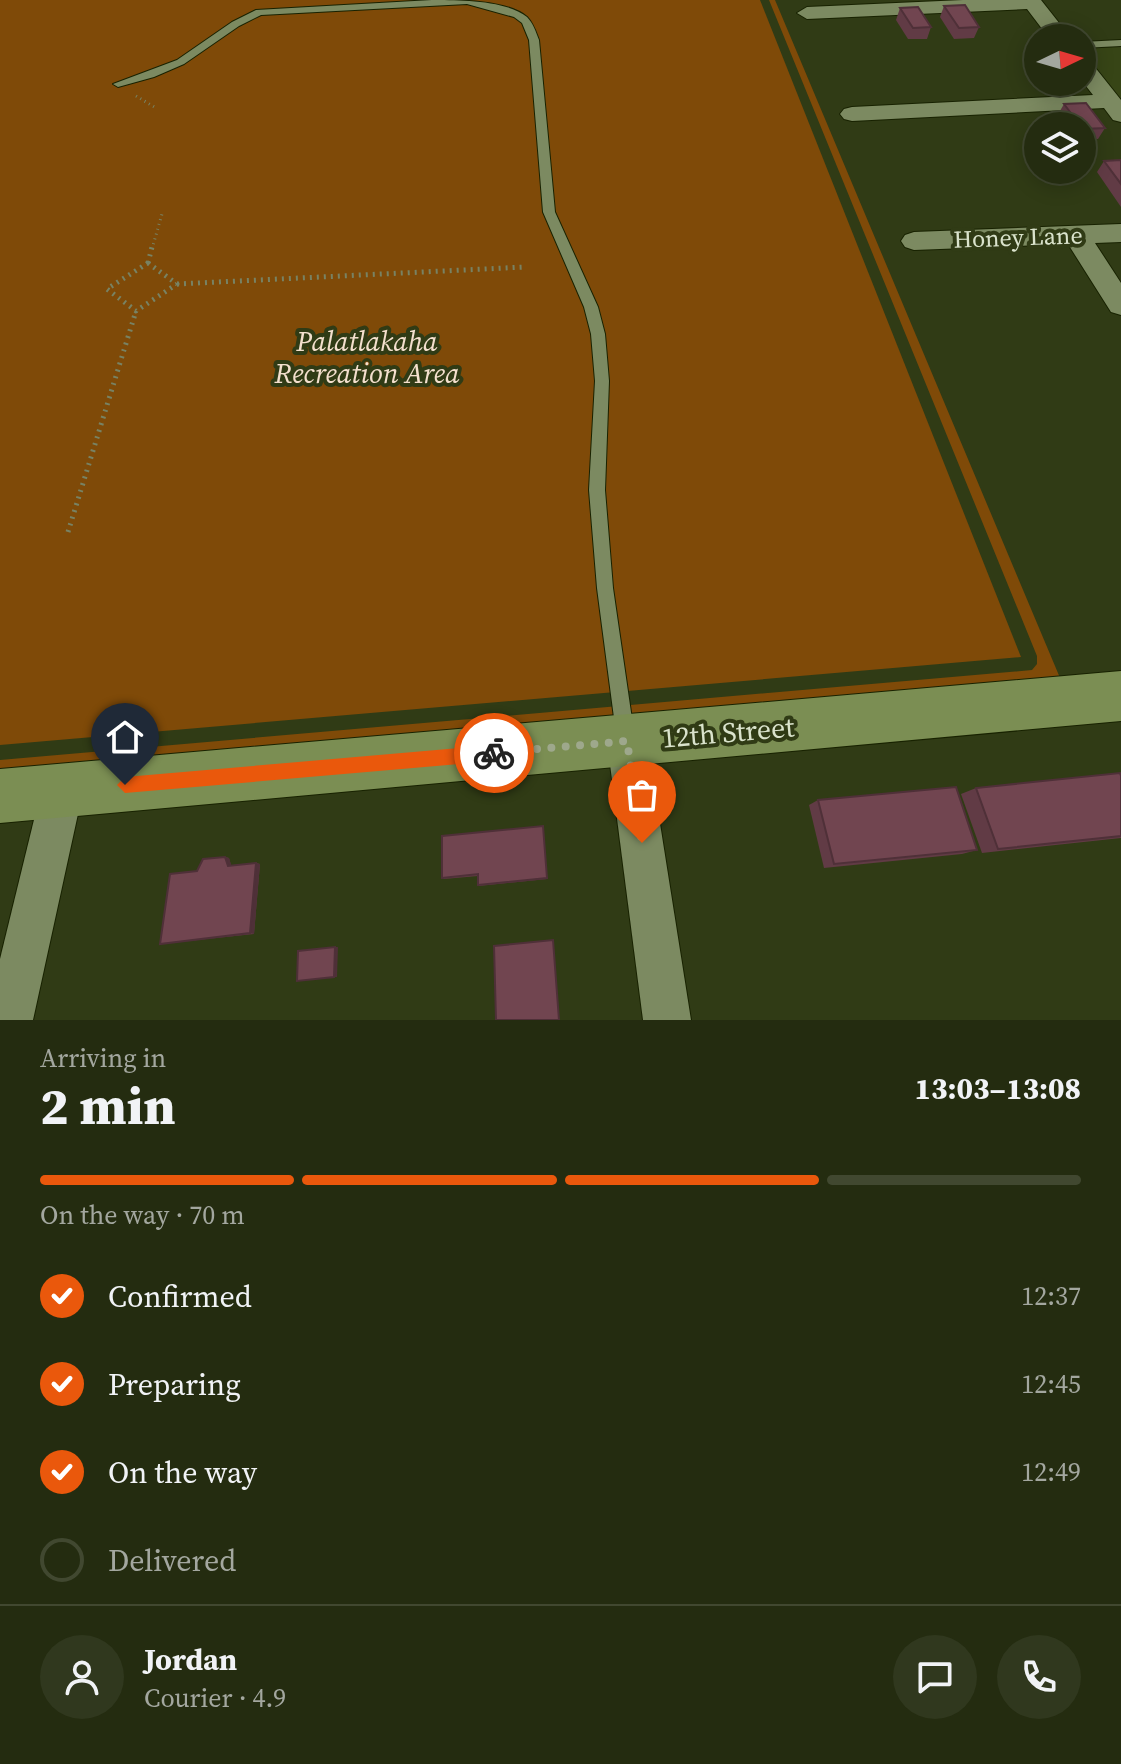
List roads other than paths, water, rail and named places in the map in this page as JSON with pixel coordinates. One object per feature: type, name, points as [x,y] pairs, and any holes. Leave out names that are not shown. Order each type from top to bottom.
[{"type":"main road","name":"12th Street","points":[[0,796],[1121,696]]},
{"type":"street","points":[[807,13],[1032,2],[1049,24]]},
{"type":"street","points":[[1096,84],[1115,108]]},
{"type":"street","points":[[852,114],[1115,108]]},
{"type":"street","name":"Honey Lane","points":[[914,241],[1121,233]]},
{"type":"street","points":[[1076,235],[1121,305]]},
{"type":"street","points":[[627,741],[667,1020]]},
{"type":"street","points":[[9,1020],[62,791]]},
{"type":"lane","points":[[118,84],[161,73],[198,51],[239,20],[259,12],[467,1],[501,8],[526,21],[534,40],[549,212],[591,307],[598,334],[602,381],[597,490],[605,588],[627,741]]},
{"type":"lane","points":[[1096,44],[1121,43]]},
{"type":"park label","name":"Palatlakaha Recreation Area","points":[[367,357]]}]
